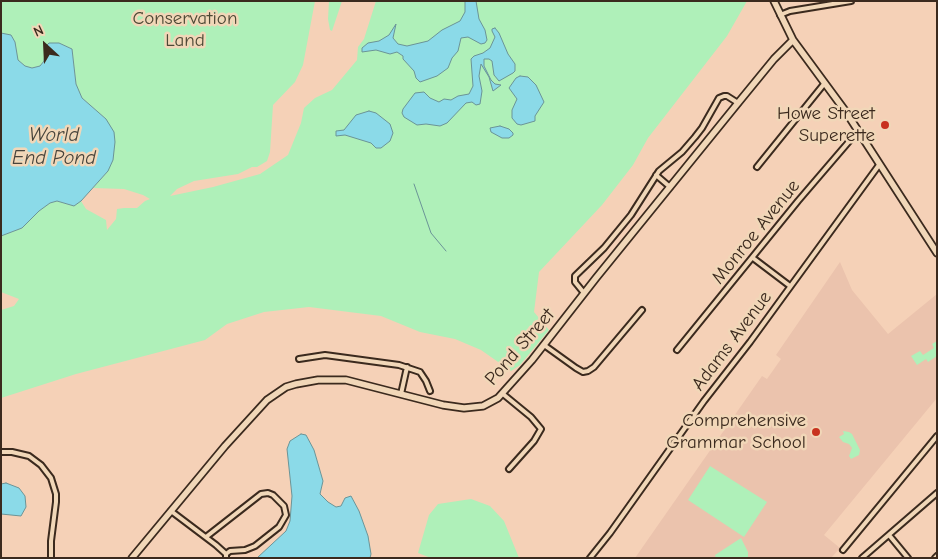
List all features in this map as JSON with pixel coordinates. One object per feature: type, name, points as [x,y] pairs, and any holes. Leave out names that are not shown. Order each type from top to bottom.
[{"type":"street","points":[[774,1],[793,40],[858,131],[937,253]]},
{"type":"street","points":[[780,15],[790,11],[850,1]]},
{"type":"street","name":"Pond Street","points":[[132,558],[210,463],[259,408],[286,387],[308,381],[352,381],[442,405],[468,408],[483,406],[502,394],[544,345],[738,103],[793,40]]},
{"type":"street","points":[[757,167],[824,84]]},
{"type":"street","points":[[584,293],[575,282],[575,276],[604,248],[631,214],[656,175],[695,138],[719,98],[727,96],[738,103]]},
{"type":"street","name":"Monroe Avenue","points":[[677,350],[798,201],[858,131]]},
{"type":"street","name":"Adams Avenue","points":[[590,558],[879,165]]},
{"type":"street","points":[[656,175],[670,187]]},
{"type":"street","points":[[753,258],[790,286]]},
{"type":"street","points":[[544,345],[576,368],[583,372],[588,371],[594,367],[642,310]]},
{"type":"street","points":[[299,359],[325,355],[407,367],[415,369],[422,374],[430,391]]},
{"type":"street","points":[[400,394],[407,367]]},
{"type":"street","points":[[502,394],[531,417],[541,429],[534,441],[509,469]]},
{"type":"street","points":[[843,550],[937,436]]},
{"type":"street","points":[[1,452],[12,452],[29,456],[41,466],[50,478],[56,494],[51,558]]},
{"type":"street","points":[[171,511],[206,537],[226,556],[230,551],[246,550],[255,546],[279,527],[286,515],[284,506],[274,495],[268,492],[261,494],[206,537]]},
{"type":"street","points":[[862,558],[937,492]]},
{"type":"street","points":[[888,535],[908,558]]},
{"type":"shaded area","name":"Comprehensive Grammar School","points":[[840,262],[852,290],[888,334],[937,294],[937,398],[824,535],[840,548],[831,558],[635,558],[762,376],[767,379],[781,359],[776,355]]},
{"type":"green space","name":"Conservation Land","points":[[1,1],[315,1],[303,65],[295,82],[273,105],[270,152],[267,161],[238,174],[194,181],[177,189],[170,196],[260,174],[288,155],[301,123],[304,108],[315,98],[332,90],[357,60],[358,47],[364,39],[376,1],[747,1],[727,36],[648,138],[633,165],[602,205],[539,272],[534,312],[549,330],[520,365],[511,371],[481,350],[455,339],[420,332],[381,316],[309,307],[264,312],[227,324],[205,340],[76,374],[1,398],[1,310],[14,306],[19,299],[1,292],[1,236],[22,228],[39,211],[50,203],[57,201],[74,206],[81,201],[86,209],[106,220],[107,230],[116,219],[117,209],[137,208],[150,199],[124,189],[93,188],[108,171],[106,119],[82,98],[76,84],[72,49],[59,43],[46,46],[44,61],[40,66],[32,68],[25,66],[18,60],[15,42],[11,35],[1,33]]},
{"type":"green space","points":[[329,1],[342,1],[332,31],[330,30],[328,19]]},
{"type":"green space","points":[[937,341],[937,356],[928,362],[926,359],[917,365],[911,356],[920,351],[923,355],[934,348],[932,344]]},
{"type":"green space","points":[[843,431],[852,434],[860,450],[859,455],[851,459],[849,456],[852,448],[839,437],[844,434]]},
{"type":"green space","points":[[710,466],[767,502],[744,537],[688,500]]},
{"type":"green space","points":[[471,499],[490,506],[504,521],[519,558],[431,558],[418,553],[429,515],[438,504]]},
{"type":"green space","points":[[741,538],[748,552],[748,558],[716,558],[715,555]]},
{"type":"water","points":[[465,1],[476,1],[479,19],[485,30],[487,40],[481,44],[468,37],[461,38],[458,51],[452,58],[448,68],[437,76],[420,82],[416,78],[414,71],[403,59],[403,56],[397,52],[390,54],[376,50],[362,52],[362,48],[368,43],[379,41],[389,35],[396,24],[393,38],[398,44],[407,46],[428,41],[442,30],[460,21],[465,12]]},
{"type":"water","points":[[495,28],[515,64],[515,71],[499,81],[494,75],[492,61],[484,59],[484,66],[491,80],[495,84],[501,85],[493,91],[489,77],[481,64],[479,76],[482,91],[480,104],[466,103],[447,123],[440,126],[417,125],[404,117],[403,109],[415,93],[424,92],[430,98],[439,102],[444,99],[451,100],[458,96],[469,94],[473,86],[471,59],[490,48],[495,37],[492,29]]},
{"type":"water","name":"World End Pond","points":[[1,33],[11,35],[15,42],[18,60],[25,66],[32,68],[40,66],[44,61],[46,46],[49,43],[59,43],[72,49],[76,84],[82,98],[106,119],[114,132],[115,142],[113,160],[108,171],[81,201],[74,206],[57,201],[50,203],[22,228],[1,236]]},
{"type":"water","points":[[520,76],[528,77],[536,85],[544,102],[535,116],[535,121],[521,125],[517,124],[512,118],[512,110],[517,99],[509,88],[516,78]]},
{"type":"water","points":[[369,111],[376,113],[390,124],[393,133],[390,141],[381,148],[376,148],[371,143],[345,135],[336,136],[336,131],[344,130],[356,115]]},
{"type":"water","points":[[500,126],[509,129],[513,135],[509,138],[502,138],[491,132],[490,128]]},
{"type":"water","points":[[301,434],[306,435],[314,450],[323,481],[320,494],[336,507],[341,506],[345,498],[351,496],[368,536],[370,558],[257,558],[286,531],[290,521],[292,496],[287,449],[290,441]]},
{"type":"water","points":[[6,483],[19,488],[25,496],[26,507],[21,516],[1,514],[1,484]]},
{"type":"waterway","points":[[414,184],[431,233],[446,251]]},
{"type":"place","name":"Howe Street Superette","points":[[885,125]]},
{"type":"place","name":"Comprehensive Grammar School","points":[[816,432]]}]
